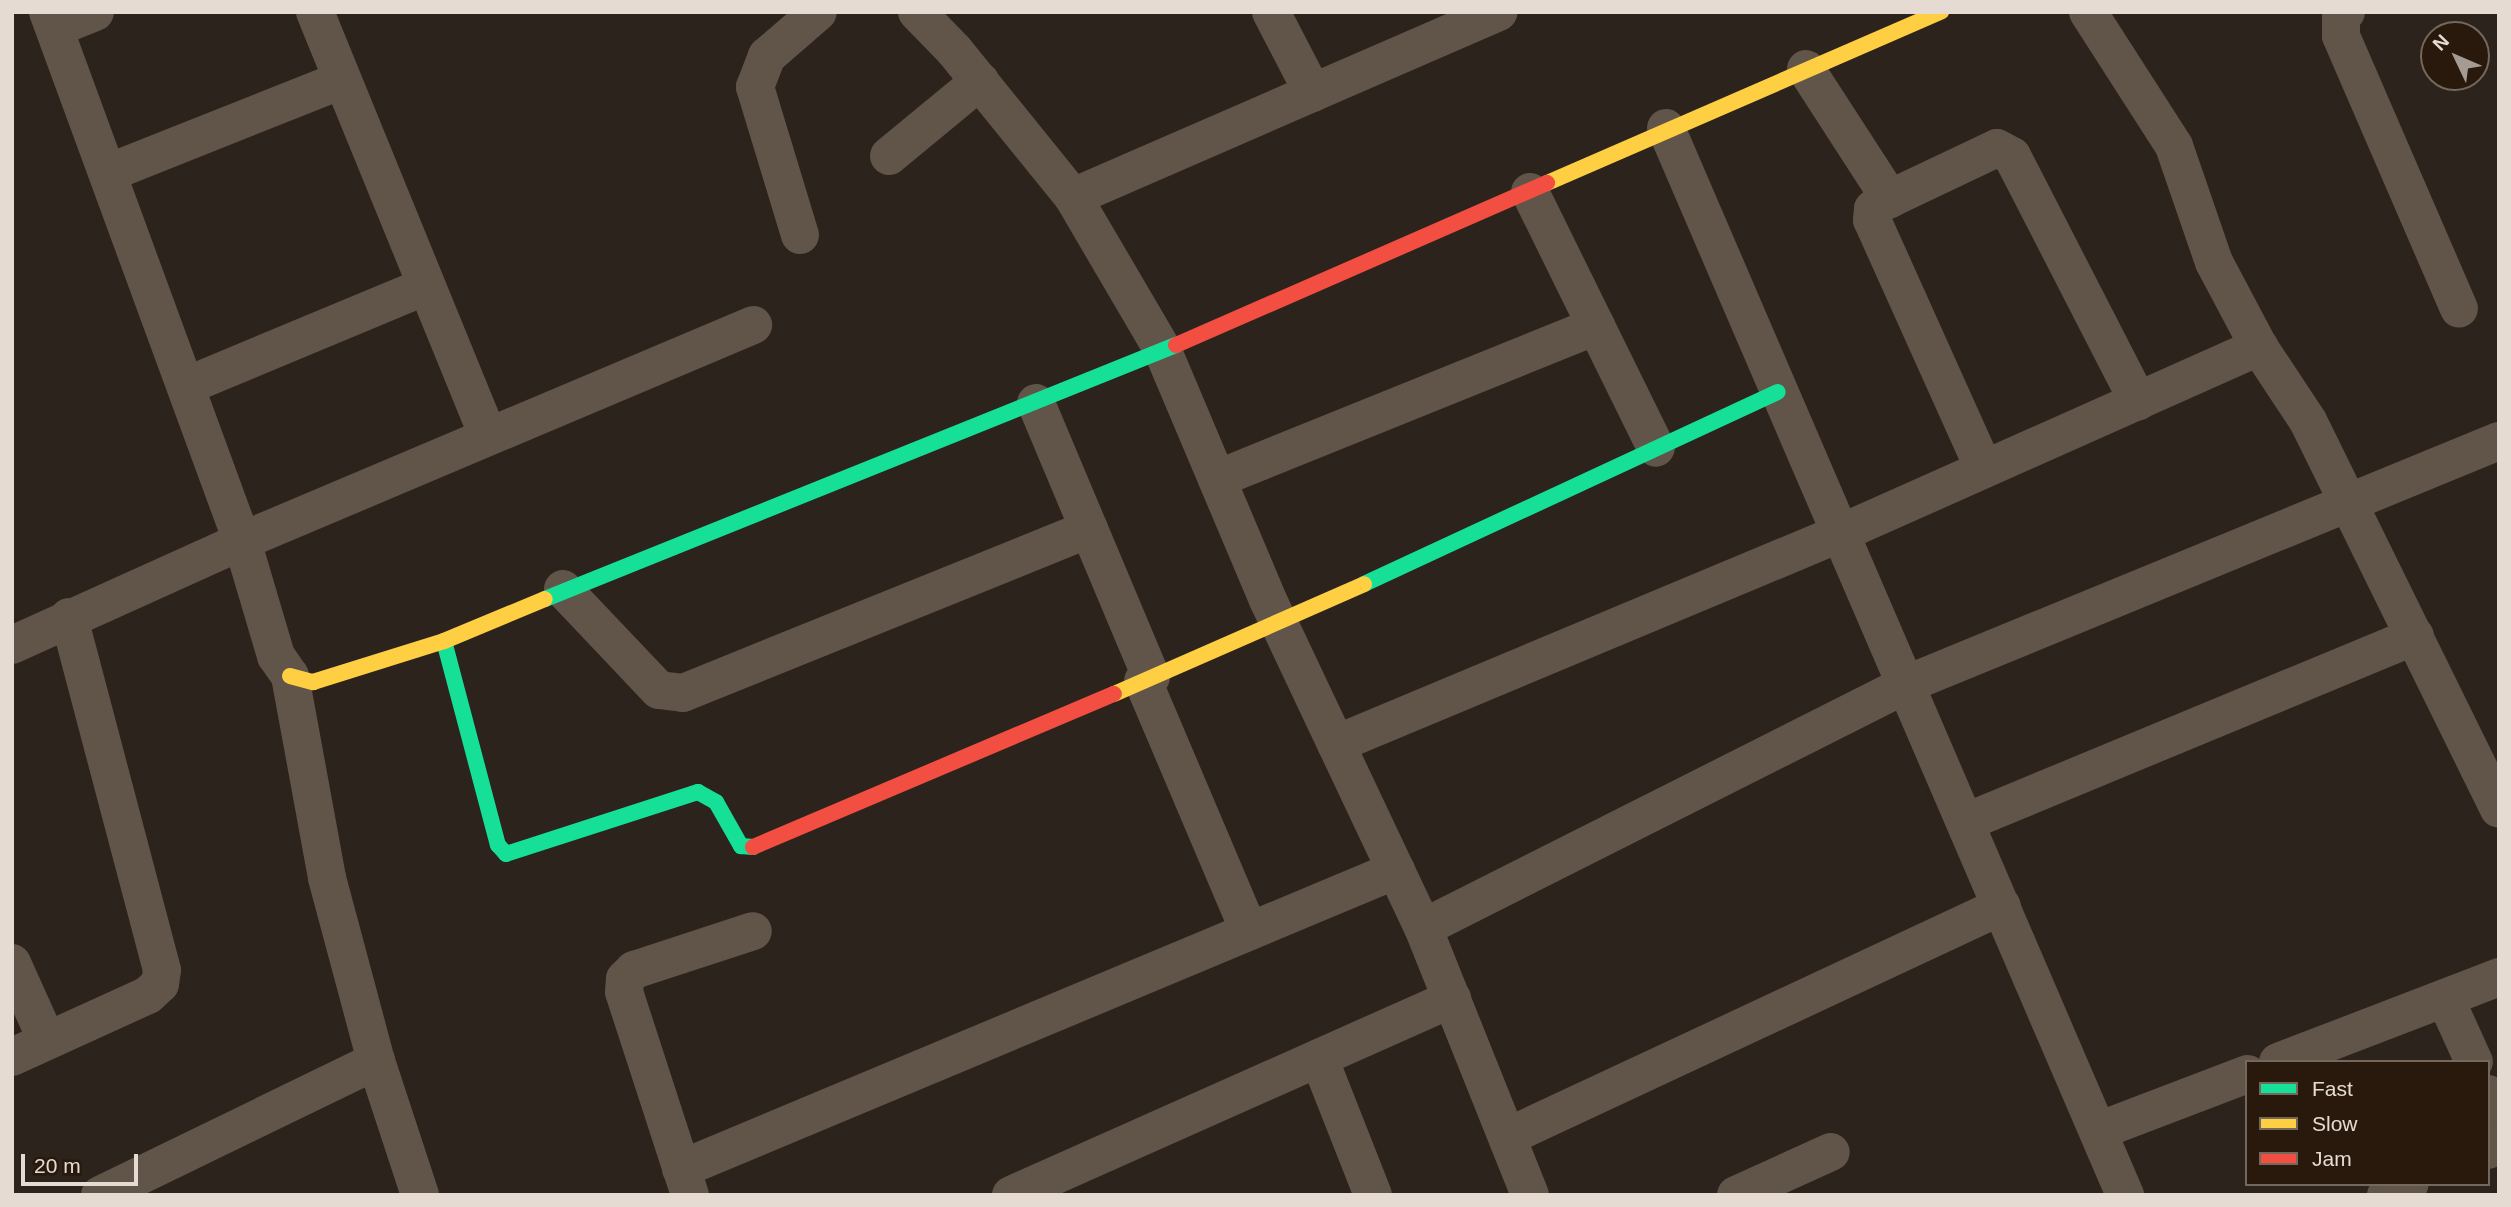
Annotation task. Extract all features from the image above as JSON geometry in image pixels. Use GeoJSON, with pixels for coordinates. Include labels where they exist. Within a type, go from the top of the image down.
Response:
{"type":"FeatureCollection","features":[{"type":"Feature","properties":{"kind":"street"},"geometry":{"type":"LineString","coordinates":[[95,12],[52,20],[242,541],[276,656],[290,676],[327,878],[376,1061],[420,1195]]}},
{"type":"Feature","properties":{"kind":"street"},"geometry":{"type":"LineString","coordinates":[[314,12],[488,436]]}},
{"type":"Feature","properties":{"kind":"street"},"geometry":{"type":"LineString","coordinates":[[800,235],[755,87],[767,56],[818,12]]}},
{"type":"Feature","properties":{"kind":"street"},"geometry":{"type":"LineString","coordinates":[[917,12],[979,81],[1073,197],[1162,349],[1279,623],[1423,928],[1530,1195]]}},
{"type":"Feature","properties":{"kind":"street"},"geometry":{"type":"LineString","coordinates":[[1271,12],[1313,93]]}},
{"type":"Feature","properties":{"kind":"street"},"geometry":{"type":"LineString","coordinates":[[1073,197],[1499,12]]}},
{"type":"Feature","properties":{"kind":"street"},"geometry":{"type":"LineString","coordinates":[[290,676],[313,682],[444,642],[564,589],[1036,403],[1302,293],[1530,192],[1666,128],[1941,12]]}},
{"type":"Feature","properties":{"kind":"street"},"geometry":{"type":"LineString","coordinates":[[2088,12],[2174,146],[2214,262],[2259,347],[2308,421],[2498,807]]}},
{"type":"Feature","properties":{"kind":"street"},"geometry":{"type":"LineString","coordinates":[[2346,12],[2341,17],[2341,36],[2459,309]]}},
{"type":"Feature","properties":{"kind":"street"},"geometry":{"type":"LineString","coordinates":[[1806,69],[1890,199]]}},
{"type":"Feature","properties":{"kind":"street"},"geometry":{"type":"LineString","coordinates":[[108,173],[342,80]]}},
{"type":"Feature","properties":{"kind":"street"},"geometry":{"type":"LineString","coordinates":[[889,156],[979,81]]}},
{"type":"Feature","properties":{"kind":"street"},"geometry":{"type":"LineString","coordinates":[[1666,128],[2125,1195]]}},
{"type":"Feature","properties":{"kind":"street"},"geometry":{"type":"LineString","coordinates":[[1984,469],[1872,220],[1873,209],[1890,199],[1997,148],[2012,156],[2138,401]]}},
{"type":"Feature","properties":{"kind":"street"},"geometry":{"type":"LineString","coordinates":[[1530,192],[1656,448]]}},
{"type":"Feature","properties":{"kind":"street"},"geometry":{"type":"LineString","coordinates":[[186,386],[426,286]]}},
{"type":"Feature","properties":{"kind":"street"},"geometry":{"type":"LineString","coordinates":[[12,645],[242,541],[753,325]]}},
{"type":"Feature","properties":{"kind":"street"},"geometry":{"type":"LineString","coordinates":[[1217,479],[1596,326]]}},
{"type":"Feature","properties":{"kind":"street"},"geometry":{"type":"LineString","coordinates":[[1336,744],[1841,533],[2259,347]]}},
{"type":"Feature","properties":{"kind":"street"},"geometry":{"type":"LineString","coordinates":[[444,642],[498,845],[506,854],[515,855],[698,792],[708,794],[716,802],[734,839],[741,846],[754,848],[1279,623],[1778,392]]}},
{"type":"Feature","properties":{"kind":"street"},"geometry":{"type":"LineString","coordinates":[[1036,403],[1089,528],[1249,931]]}},
{"type":"Feature","properties":{"kind":"street"},"geometry":{"type":"LineString","coordinates":[[1423,928],[1907,684],[2499,441]]}},
{"type":"Feature","properties":{"kind":"street"},"geometry":{"type":"LineString","coordinates":[[564,589],[659,690],[683,693],[1089,528]]}},
{"type":"Feature","properties":{"kind":"street"},"geometry":{"type":"LineString","coordinates":[[12,1057],[148,995],[160,984],[162,970],[69,617]]}},
{"type":"Feature","properties":{"kind":"street"},"geometry":{"type":"LineString","coordinates":[[1966,822],[2414,636]]}},
{"type":"Feature","properties":{"kind":"street"},"geometry":{"type":"LineString","coordinates":[[753,931],[634,970],[625,979],[624,992],[686,1182],[1249,931],[1396,870]]}},
{"type":"Feature","properties":{"kind":"street"},"geometry":{"type":"LineString","coordinates":[[1507,1137],[2002,906]]}},
{"type":"Feature","properties":{"kind":"street"},"geometry":{"type":"LineString","coordinates":[[12,963],[47,1041]]}},
{"type":"Feature","properties":{"kind":"street"},"geometry":{"type":"LineString","coordinates":[[2283,1060],[2499,977]]}},
{"type":"Feature","properties":{"kind":"street"},"geometry":{"type":"LineString","coordinates":[[2445,998],[2473,1060]]}},
{"type":"Feature","properties":{"kind":"street"},"geometry":{"type":"LineString","coordinates":[[1011,1195],[1452,999]]}},
{"type":"Feature","properties":{"kind":"street"},"geometry":{"type":"LineString","coordinates":[[1319,1058],[1373,1195]]}},
{"type":"Feature","properties":{"kind":"street"},"geometry":{"type":"LineString","coordinates":[[100,1195],[376,1061]]}},
{"type":"Feature","properties":{"kind":"street"},"geometry":{"type":"LineString","coordinates":[[2098,1131],[2245,1075]]}},
{"type":"Feature","properties":{"kind":"street"},"geometry":{"type":"LineString","coordinates":[[2490,1098],[2499,1117]]}},
{"type":"Feature","properties":{"kind":"street"},"geometry":{"type":"LineString","coordinates":[[1737,1195],[1831,1152]]}},
{"type":"Feature","properties":{"kind":"street"},"geometry":{"type":"LineString","coordinates":[[2386,1195],[2406,1186]]}},
{"type":"Feature","properties":{"kind":"traffic: fast"},"geometry":{"type":"LineString","coordinates":[[545,599],[1176,345]]}},
{"type":"Feature","properties":{"kind":"traffic: fast"},"geometry":{"type":"LineString","coordinates":[[1364,584],[1778,392]]}},
{"type":"Feature","properties":{"kind":"traffic: fast"},"geometry":{"type":"LineString","coordinates":[[444,641],[498,845],[506,854],[698,792],[716,802],[741,846],[753,847]]}},
{"type":"Feature","properties":{"kind":"traffic: slow"},"geometry":{"type":"LineString","coordinates":[[1547,183],[1941,12]]}},
{"type":"Feature","properties":{"kind":"traffic: slow"},"geometry":{"type":"LineString","coordinates":[[1114,694],[1364,584]]}},
{"type":"Feature","properties":{"kind":"traffic: slow"},"geometry":{"type":"LineString","coordinates":[[290,676],[313,682],[444,641],[545,599]]}},
{"type":"Feature","properties":{"kind":"traffic: jam"},"geometry":{"type":"LineString","coordinates":[[1176,345],[1547,183]]}},
{"type":"Feature","properties":{"kind":"traffic: jam"},"geometry":{"type":"LineString","coordinates":[[753,847],[1114,694]]}}]}
